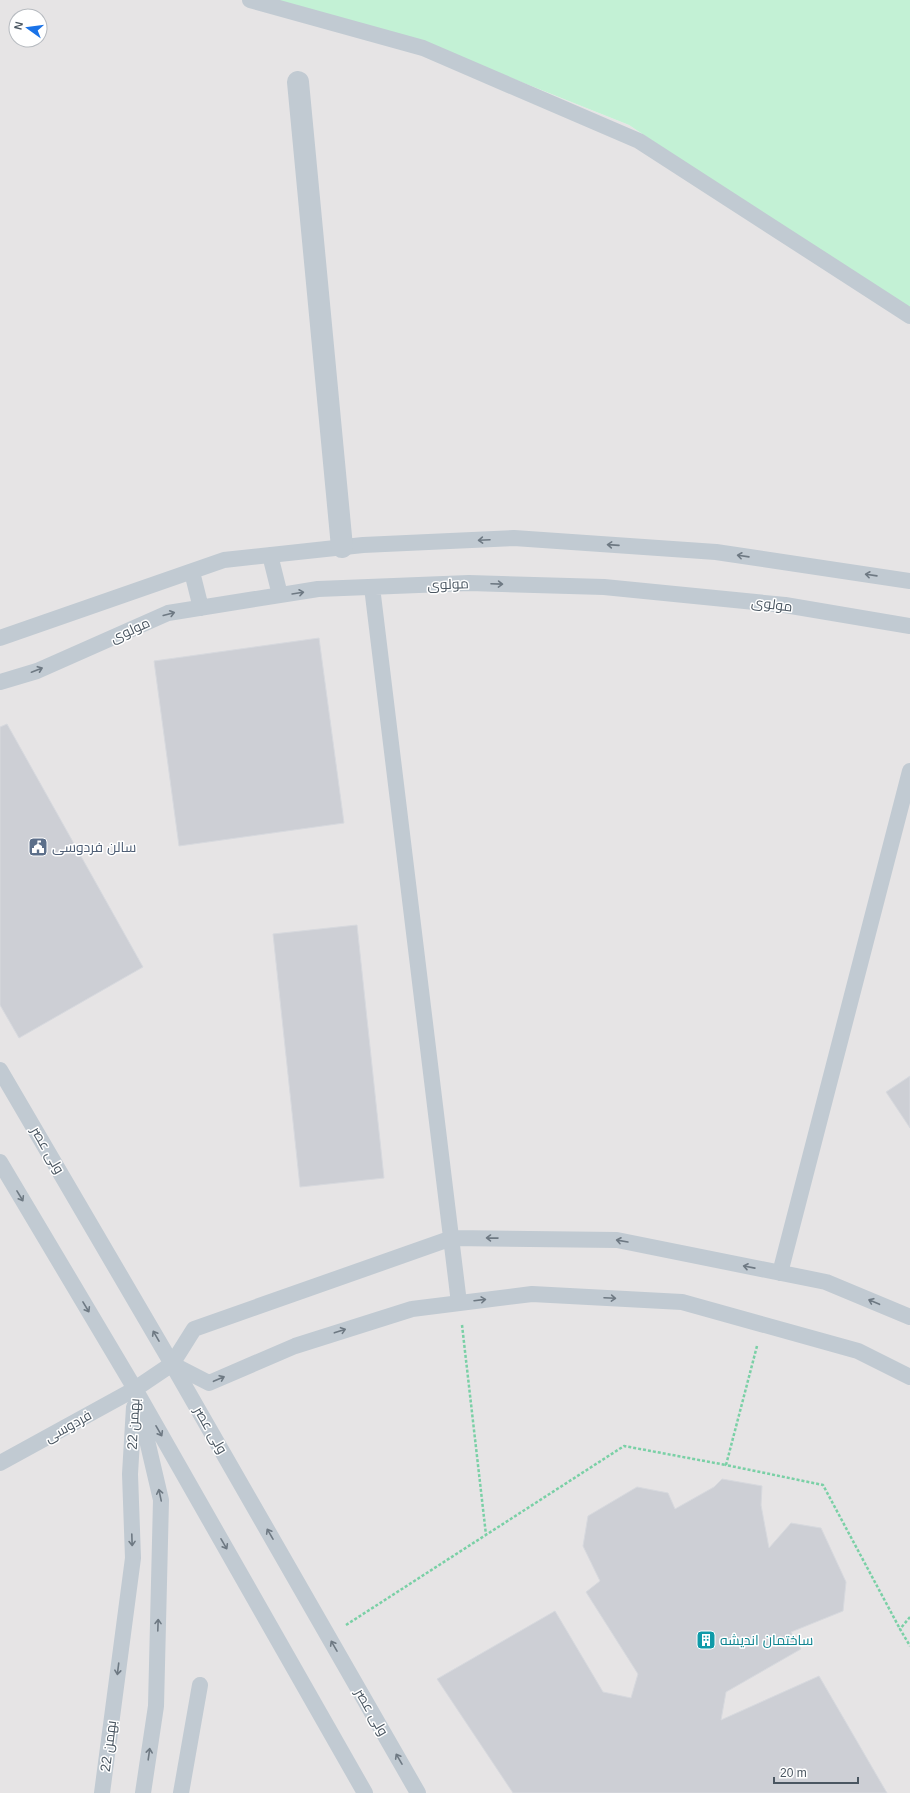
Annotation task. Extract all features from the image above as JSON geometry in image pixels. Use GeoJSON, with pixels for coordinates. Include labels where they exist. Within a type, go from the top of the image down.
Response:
{"type":"FeatureCollection","features":[{"type":"Feature","properties":{"kind":"street"},"geometry":{"type":"LineString","coordinates":[[298,82],[342,547]]}},
{"type":"Feature","properties":{"kind":"lane"},"geometry":{"type":"LineString","coordinates":[[250,0],[423,48],[639,141],[910,316]]}},
{"type":"Feature","properties":{"kind":"lane"},"geometry":{"type":"LineString","coordinates":[[0,638],[224,560],[342,547],[514,538],[716,552],[910,581]]}},
{"type":"Feature","properties":{"kind":"lane"},"geometry":{"type":"LineString","coordinates":[[270,555],[280,595]]}},
{"type":"Feature","properties":{"kind":"lane"},"geometry":{"type":"LineString","coordinates":[[192,572],[201,608]]}},
{"type":"Feature","properties":{"kind":"lane","name":"مولوی"},"geometry":{"type":"LineString","coordinates":[[0,682],[37,671],[168,614],[318,589],[469,583],[604,587],[785,605],[910,626]]}},
{"type":"Feature","properties":{"kind":"lane"},"geometry":{"type":"LineString","coordinates":[[372,587],[459,1303]]}},
{"type":"Feature","properties":{"kind":"lane"},"geometry":{"type":"LineString","coordinates":[[780,1273],[910,771]]}},
{"type":"Feature","properties":{"kind":"lane","name":"ولی عصر"},"geometry":{"type":"LineString","coordinates":[[0,1070],[172,1364],[418,1793]]}},
{"type":"Feature","properties":{"kind":"lane"},"geometry":{"type":"LineString","coordinates":[[0,1162],[135,1389],[365,1793]]}},
{"type":"Feature","properties":{"kind":"lane"},"geometry":{"type":"LineString","coordinates":[[910,1317],[826,1282],[617,1240],[452,1238],[194,1329],[172,1364],[209,1383],[295,1346],[412,1309],[532,1294],[682,1302],[858,1352],[910,1377]]}},
{"type":"Feature","properties":{"kind":"lane","name":"فردوسی"},"geometry":{"type":"LineString","coordinates":[[0,1463],[135,1389],[172,1364]]}},
{"type":"Feature","properties":{"kind":"lane","name":"22 بهمن"},"geometry":{"type":"LineString","coordinates":[[102,1793],[133,1558],[130,1474],[135,1389]]}},
{"type":"Feature","properties":{"kind":"lane","name":"22 بهمن"},"geometry":{"type":"LineString","coordinates":[[135,1389],[162,1500],[156,1706],[143,1793]]}},
{"type":"Feature","properties":{"kind":"lane"},"geometry":{"type":"LineString","coordinates":[[181,1793],[200,1685]]}},
{"type":"Feature","properties":{"kind":"path"},"geometry":{"type":"LineString","coordinates":[[459,1303],[486,1535]]}},
{"type":"Feature","properties":{"kind":"path"},"geometry":{"type":"LineString","coordinates":[[726,1465],[762,1325]]}},
{"type":"Feature","properties":{"kind":"path"},"geometry":{"type":"LineString","coordinates":[[329,1636],[624,1446],[823,1485],[910,1646]]}},
{"type":"Feature","properties":{"kind":"path"},"geometry":{"type":"LineString","coordinates":[[900,1629],[910,1617]]}},
{"type":"Feature","properties":{"kind":"shaded area"},"geometry":{"type":"Polygon","coordinates":[[[0,0],[266,0],[423,43],[629,125],[715,183],[910,308],[910,1793],[0,1793],[0,0]]]}},
{"type":"Feature","properties":{"kind":"green space"},"geometry":{"type":"Polygon","coordinates":[[[266,0],[910,0],[910,308],[715,183],[629,125],[423,43],[266,0]]]}},
{"type":"Feature","properties":{"kind":"building"},"geometry":{"type":"Polygon","coordinates":[[[319,638],[344,823],[179,846],[154,661],[319,638]]]}},
{"type":"Feature","properties":{"kind":"building","name":"سالن فردوسی"},"geometry":{"type":"Polygon","coordinates":[[[7,724],[143,967],[19,1038],[0,1005],[0,727],[7,724]]]}},
{"type":"Feature","properties":{"kind":"building"},"geometry":{"type":"Polygon","coordinates":[[[357,925],[384,1178],[300,1187],[273,934],[357,925]]]}},
{"type":"Feature","properties":{"kind":"building"},"geometry":{"type":"Polygon","coordinates":[[[910,1076],[910,1128],[886,1092],[910,1076]]]}},
{"type":"Feature","properties":{"kind":"building","name":"ساختمان اندیشه"},"geometry":{"type":"Polygon","coordinates":[[[722,1479],[762,1486],[761,1505],[769,1548],[791,1523],[821,1528],[846,1582],[843,1611],[791,1632],[801,1649],[726,1692],[721,1720],[819,1676],[887,1793],[513,1793],[437,1679],[555,1611],[603,1692],[631,1698],[638,1674],[586,1592],[600,1581],[583,1546],[588,1516],[637,1487],[668,1493],[675,1509],[714,1487],[722,1479]]]}},
{"type":"Feature","properties":{"kind":"place","name":"سالن فردوسی"},"geometry":{"type":"Point","coordinates":[38,847]}},
{"type":"Feature","properties":{"kind":"place","name":"ساختمان اندیشه"},"geometry":{"type":"Point","coordinates":[706,1640]}}]}
